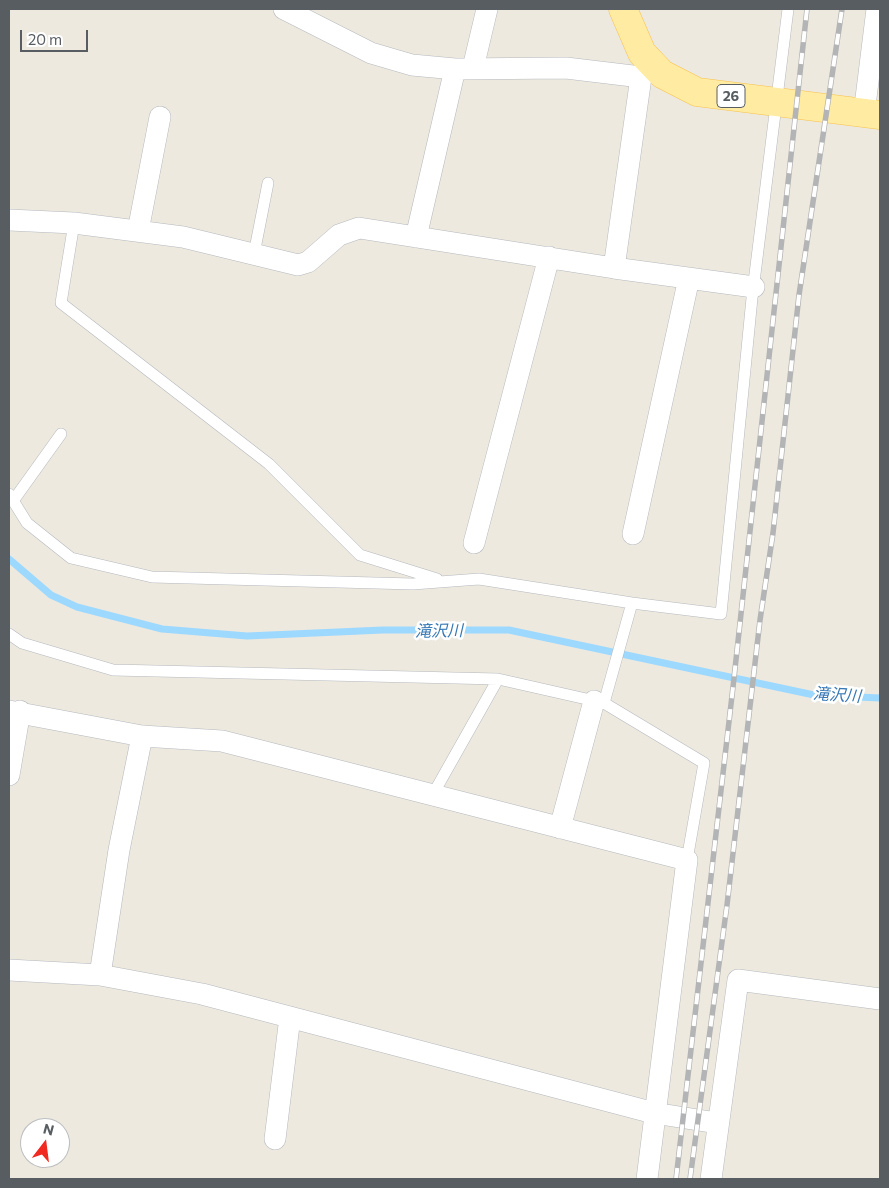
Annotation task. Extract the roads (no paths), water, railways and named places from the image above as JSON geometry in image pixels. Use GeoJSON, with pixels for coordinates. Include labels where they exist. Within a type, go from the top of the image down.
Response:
{"type":"FeatureCollection","features":[{"type":"Feature","properties":{"kind":"main road","name":"26"},"geometry":{"type":"LineString","coordinates":[[623,9],[642,53],[647,71],[662,74],[697,92],[872,115]]}},
{"type":"Feature","properties":{"kind":"street"},"geometry":{"type":"LineString","coordinates":[[284,9],[305,13],[371,53],[412,65],[464,68],[566,68],[647,71],[614,268]]}},
{"type":"Feature","properties":{"kind":"street"},"geometry":{"type":"LineString","coordinates":[[416,237],[464,68],[488,9]]}},
{"type":"Feature","properties":{"kind":"street"},"geometry":{"type":"LineString","coordinates":[[872,115],[877,9]]}},
{"type":"Feature","properties":{"kind":"street"},"geometry":{"type":"LineString","coordinates":[[138,231],[160,117]]}},
{"type":"Feature","properties":{"kind":"street"},"geometry":{"type":"LineString","coordinates":[[9,220],[74,223],[183,237],[298,265],[308,262],[339,235],[348,230],[359,228],[614,268],[754,287]]}},
{"type":"Feature","properties":{"kind":"street"},"geometry":{"type":"LineString","coordinates":[[474,543],[549,257]]}},
{"type":"Feature","properties":{"kind":"street"},"geometry":{"type":"LineString","coordinates":[[633,534],[689,278]]}},
{"type":"Feature","properties":{"kind":"street"},"geometry":{"type":"LineString","coordinates":[[560,828],[599,702]]}},
{"type":"Feature","properties":{"kind":"street"},"geometry":{"type":"LineString","coordinates":[[9,775],[14,711],[142,736],[222,741],[687,860],[647,1179]]}},
{"type":"Feature","properties":{"kind":"street"},"geometry":{"type":"LineString","coordinates":[[100,976],[119,850],[142,736]]}},
{"type":"Feature","properties":{"kind":"street"},"geometry":{"type":"LineString","coordinates":[[9,970],[100,976],[202,994],[654,1113],[717,1123]]}},
{"type":"Feature","properties":{"kind":"street"},"geometry":{"type":"LineString","coordinates":[[710,1179],[738,980],[880,999]]}},
{"type":"Feature","properties":{"kind":"street"},"geometry":{"type":"LineString","coordinates":[[275,1139],[290,1017]]}},
{"type":"Feature","properties":{"kind":"lane"},"geometry":{"type":"LineString","coordinates":[[61,434],[11,498],[27,523],[71,558],[152,577],[413,584],[479,579],[632,603],[721,614],[754,287],[788,9]]}},
{"type":"Feature","properties":{"kind":"lane"},"geometry":{"type":"LineString","coordinates":[[254,254],[268,183]]}},
{"type":"Feature","properties":{"kind":"lane"},"geometry":{"type":"LineString","coordinates":[[74,223],[61,303],[269,464],[360,555],[445,582]]}},
{"type":"Feature","properties":{"kind":"lane"},"geometry":{"type":"LineString","coordinates":[[599,702],[614,667],[632,603]]}},
{"type":"Feature","properties":{"kind":"lane"},"geometry":{"type":"LineString","coordinates":[[9,634],[22,643],[113,670],[498,679],[599,702],[704,763],[687,860]]}},
{"type":"Feature","properties":{"kind":"lane"},"geometry":{"type":"LineString","coordinates":[[432,796],[498,679]]}},
{"type":"Feature","properties":{"kind":"waterway","name":"滝沢川"},"geometry":{"type":"LineString","coordinates":[[9,559],[51,595],[77,607],[162,629],[247,636],[383,630],[509,630],[814,695],[880,698]]}},
{"type":"Feature","properties":{"kind":"railway"},"geometry":{"type":"LineString","coordinates":[[676,1179],[733,687],[807,9]]}},
{"type":"Feature","properties":{"kind":"railway"},"geometry":{"type":"LineString","coordinates":[[690,1179],[727,905],[760,620],[773,533],[799,295],[842,9]]}}]}
